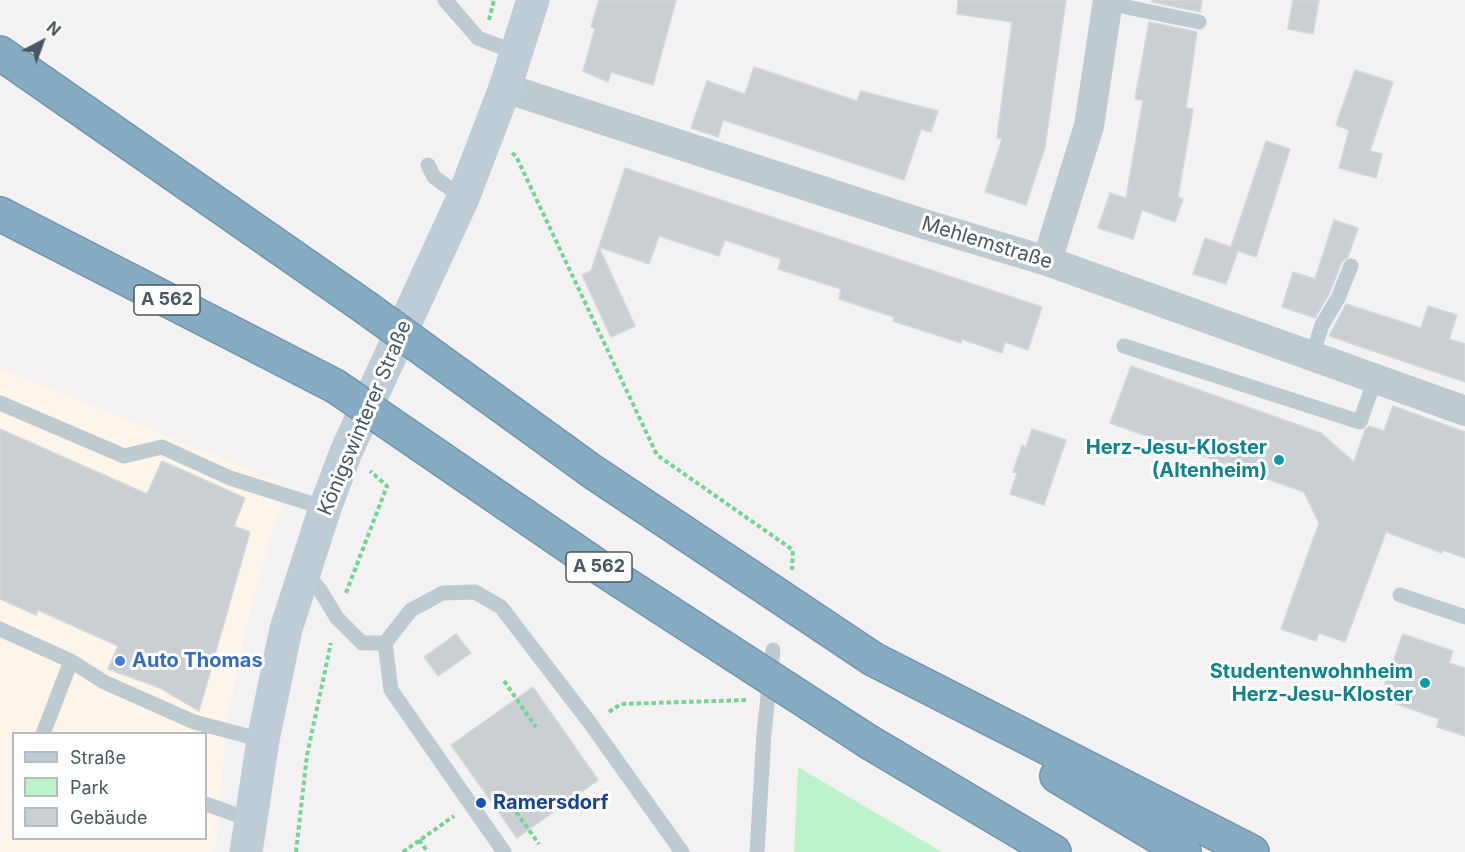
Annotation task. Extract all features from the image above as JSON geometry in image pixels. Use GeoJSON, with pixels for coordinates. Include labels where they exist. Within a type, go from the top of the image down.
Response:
{"type":"FeatureCollection","features":[{"type":"Feature","properties":{"kind":"highway"},"geometry":{"type":"LineString","coordinates":[[0,53],[364,307],[592,472],[1005,744],[1184,852]]}},
{"type":"Feature","properties":{"kind":"highway","name":"A 562"},"geometry":{"type":"LineString","coordinates":[[0,214],[335,386],[599,567],[868,742],[1054,852]]}},
{"type":"Feature","properties":{"kind":"highway"},"geometry":{"type":"LineString","coordinates":[[873,659],[1252,852]]}},
{"type":"Feature","properties":{"kind":"main road","name":"Königswinterer Straße"},"geometry":{"type":"LineString","coordinates":[[246,852],[263,740],[286,629],[325,508],[346,452],[463,198],[505,88],[533,0]]}},
{"type":"Feature","properties":{"kind":"street"},"geometry":{"type":"LineString","coordinates":[[1047,261],[1080,162],[1089,126],[1107,2]]}},
{"type":"Feature","properties":{"kind":"street","name":"Mehlemstraße"},"geometry":{"type":"LineString","coordinates":[[505,88],[924,224],[1047,261],[1465,411]]}},
{"type":"Feature","properties":{"kind":"lane"},"geometry":{"type":"LineString","coordinates":[[445,0],[478,38],[517,53]]}},
{"type":"Feature","properties":{"kind":"lane"},"geometry":{"type":"LineString","coordinates":[[1107,2],[1199,22]]}},
{"type":"Feature","properties":{"kind":"lane"},"geometry":{"type":"LineString","coordinates":[[428,165],[434,177],[463,198]]}},
{"type":"Feature","properties":{"kind":"lane"},"geometry":{"type":"LineString","coordinates":[[1312,356],[1322,325],[1338,298],[1351,266]]}},
{"type":"Feature","properties":{"kind":"lane"},"geometry":{"type":"LineString","coordinates":[[1124,346],[1360,422],[1375,379]]}},
{"type":"Feature","properties":{"kind":"lane"},"geometry":{"type":"LineString","coordinates":[[0,403],[124,456],[162,447],[230,478],[325,508]]}},
{"type":"Feature","properties":{"kind":"lane"},"geometry":{"type":"LineString","coordinates":[[305,572],[320,590],[337,618],[362,643],[385,643]]}},
{"type":"Feature","properties":{"kind":"lane"},"geometry":{"type":"LineString","coordinates":[[504,852],[391,690],[385,643],[411,610],[443,593],[475,592],[501,607],[590,723],[671,844],[682,852]]}},
{"type":"Feature","properties":{"kind":"lane"},"geometry":{"type":"LineString","coordinates":[[1400,595],[1465,617]]}},
{"type":"Feature","properties":{"kind":"lane"},"geometry":{"type":"LineString","coordinates":[[0,629],[71,661],[104,682],[194,722],[263,740]]}},
{"type":"Feature","properties":{"kind":"lane"},"geometry":{"type":"LineString","coordinates":[[758,852],[767,700],[773,650]]}},
{"type":"Feature","properties":{"kind":"lane"},"geometry":{"type":"LineString","coordinates":[[44,732],[71,661]]}},
{"type":"Feature","properties":{"kind":"lane"},"geometry":{"type":"LineString","coordinates":[[207,804],[251,820]]}},
{"type":"Feature","properties":{"kind":"path"},"geometry":{"type":"LineString","coordinates":[[484,41],[494,0]]}},
{"type":"Feature","properties":{"kind":"path"},"geometry":{"type":"LineString","coordinates":[[516,156],[657,455],[793,550],[792,572]]}},
{"type":"Feature","properties":{"kind":"path"},"geometry":{"type":"LineString","coordinates":[[296,852],[307,755],[337,618],[387,486],[364,466]]}},
{"type":"Feature","properties":{"kind":"path"},"geometry":{"type":"LineString","coordinates":[[504,681],[536,727]]}},
{"type":"Feature","properties":{"kind":"path"},"geometry":{"type":"LineString","coordinates":[[590,723],[621,705],[767,700]]}},
{"type":"Feature","properties":{"kind":"path"},"geometry":{"type":"LineString","coordinates":[[503,794],[539,844]]}},
{"type":"Feature","properties":{"kind":"path"},"geometry":{"type":"LineString","coordinates":[[403,852],[471,805]]}},
{"type":"Feature","properties":{"kind":"path"},"geometry":{"type":"LineString","coordinates":[[419,840],[428,852]]}},
{"type":"Feature","properties":{"kind":"shaded area","name":"Auto Thomas"},"geometry":{"type":"Polygon","coordinates":[[[0,368],[292,487],[273,528],[251,610],[228,712],[215,852],[0,852],[0,368]]]}},
{"type":"Feature","properties":{"kind":"green space"},"geometry":{"type":"Polygon","coordinates":[[[798,767],[942,852],[794,852],[798,767]]]}},
{"type":"Feature","properties":{"kind":"building"},"geometry":{"type":"Polygon","coordinates":[[[599,0],[676,0],[653,85],[611,72],[608,82],[583,71],[595,28],[591,27],[599,0]]]}},
{"type":"Feature","properties":{"kind":"building"},"geometry":{"type":"Polygon","coordinates":[[[958,0],[1066,0],[1045,147],[1026,205],[985,192],[1002,139],[997,138],[1012,22],[957,14],[958,0]]]}},
{"type":"Feature","properties":{"kind":"building"},"geometry":{"type":"Polygon","coordinates":[[[1152,0],[1202,0],[1200,12],[1152,2],[1152,0]]]}},
{"type":"Feature","properties":{"kind":"building"},"geometry":{"type":"Polygon","coordinates":[[[1293,0],[1319,0],[1313,34],[1288,29],[1293,0]]]}},
{"type":"Feature","properties":{"kind":"building"},"geometry":{"type":"Polygon","coordinates":[[[1149,22],[1197,32],[1186,108],[1193,109],[1178,197],[1183,199],[1175,222],[1142,210],[1133,239],[1098,228],[1110,193],[1126,198],[1143,100],[1135,99],[1149,22]]]}},
{"type":"Feature","properties":{"kind":"building"},"geometry":{"type":"Polygon","coordinates":[[[754,67],[857,101],[861,91],[938,111],[931,132],[921,129],[904,180],[723,120],[718,137],[691,128],[707,81],[745,94],[754,67]]]}},
{"type":"Feature","properties":{"kind":"building"},"geometry":{"type":"Polygon","coordinates":[[[1355,70],[1393,82],[1370,151],[1382,154],[1376,178],[1339,168],[1349,130],[1336,125],[1355,70]]]}},
{"type":"Feature","properties":{"kind":"building"},"geometry":{"type":"Polygon","coordinates":[[[1266,141],[1290,149],[1256,257],[1238,251],[1226,284],[1193,274],[1205,238],[1231,247],[1266,141]]]}},
{"type":"Feature","properties":{"kind":"building"},"geometry":{"type":"Polygon","coordinates":[[[625,168],[1042,307],[1028,350],[1005,342],[1002,353],[962,339],[961,343],[893,321],[894,317],[839,299],[841,289],[778,269],[781,259],[725,240],[719,256],[659,236],[649,264],[599,247],[635,326],[611,337],[582,275],[591,271],[625,168]]]}},
{"type":"Feature","properties":{"kind":"building"},"geometry":{"type":"Polygon","coordinates":[[[1334,220],[1358,228],[1348,257],[1342,262],[1329,294],[1315,318],[1282,307],[1293,272],[1315,279],[1334,220]]]}},
{"type":"Feature","properties":{"kind":"building"},"geometry":{"type":"Polygon","coordinates":[[[1346,304],[1421,328],[1428,306],[1457,315],[1449,339],[1465,344],[1465,382],[1329,336],[1346,304]]]}},
{"type":"Feature","properties":{"kind":"building","name":"Herz-Jesu-Kloster (Altenheim)"},"geometry":{"type":"Polygon","coordinates":[[[1131,366],[1321,433],[1354,462],[1365,430],[1369,426],[1384,431],[1393,406],[1465,432],[1465,558],[1443,550],[1442,553],[1386,532],[1345,642],[1319,633],[1316,641],[1281,629],[1319,523],[1304,492],[1110,423],[1131,366]]]}},
{"type":"Feature","properties":{"kind":"building"},"geometry":{"type":"Polygon","coordinates":[[[0,429],[147,494],[162,461],[245,498],[234,526],[250,532],[199,711],[160,688],[108,669],[118,646],[38,610],[36,615],[0,599],[0,429]]]}},
{"type":"Feature","properties":{"kind":"building"},"geometry":{"type":"Polygon","coordinates":[[[1032,429],[1066,440],[1044,505],[1010,494],[1017,473],[1013,472],[1022,445],[1026,447],[1032,429]]]}},
{"type":"Feature","properties":{"kind":"building"},"geometry":{"type":"Polygon","coordinates":[[[456,634],[471,653],[438,676],[424,657],[456,634]]]}},
{"type":"Feature","properties":{"kind":"building","name":"Studentenwohnheim Herz-Jesu-Kloster"},"geometry":{"type":"Polygon","coordinates":[[[1403,634],[1453,651],[1449,663],[1465,668],[1465,736],[1437,727],[1439,719],[1380,698],[1403,634]]]}},
{"type":"Feature","properties":{"kind":"building"},"geometry":{"type":"Polygon","coordinates":[[[533,687],[598,780],[517,838],[451,745],[533,687]]]}},
{"type":"Feature","properties":{"kind":"place","name":"Herz-Jesu-Kloster (Altenheim)"},"geometry":{"type":"Point","coordinates":[1279,460]}},
{"type":"Feature","properties":{"kind":"place","name":"Auto Thomas"},"geometry":{"type":"Point","coordinates":[120,661]}},
{"type":"Feature","properties":{"kind":"place","name":"Studentenwohnheim Herz-Jesu-Kloster"},"geometry":{"type":"Point","coordinates":[1425,683]}},
{"type":"Feature","properties":{"kind":"place","name":"Ramersdorf"},"geometry":{"type":"Point","coordinates":[481,803]}}]}
